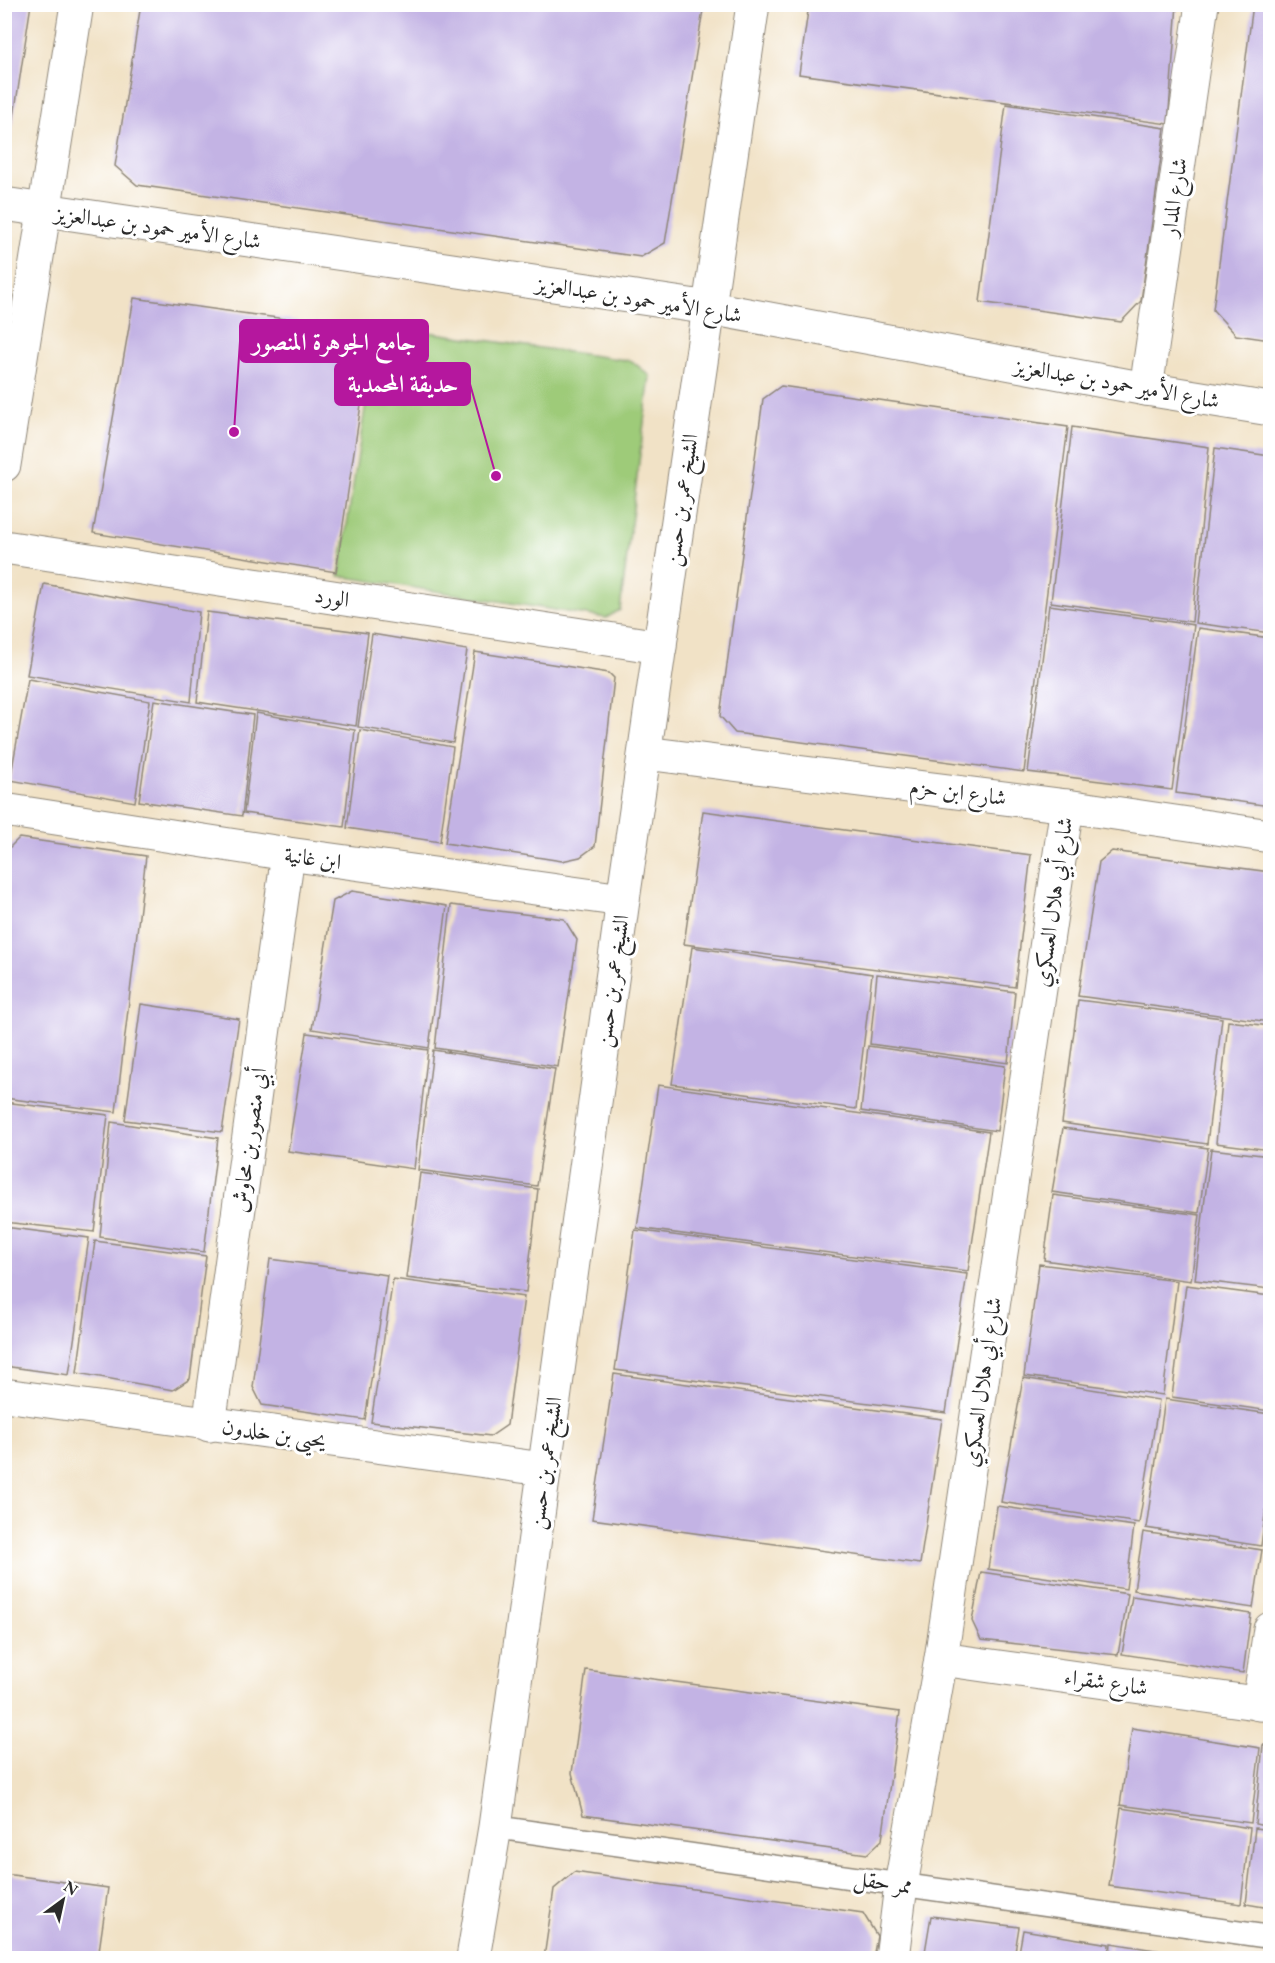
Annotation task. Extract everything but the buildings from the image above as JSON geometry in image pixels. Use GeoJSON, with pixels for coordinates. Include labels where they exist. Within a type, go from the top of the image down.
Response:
{"type":"FeatureCollection","features":[{"type":"Feature","properties":{"kind":"street"},"geometry":{"type":"LineString","coordinates":[[4,465],[47,210],[77,4]]}},
{"type":"Feature","properties":{"kind":"street","name":"الشيخ عمر بن حسن"},"geometry":{"type":"LineString","coordinates":[[473,1959],[495,1827],[623,900],[753,4]]}},
{"type":"Feature","properties":{"kind":"street","name":"شارع المدار"},"geometry":{"type":"LineString","coordinates":[[1146,389],[1202,4]]}},
{"type":"Feature","properties":{"kind":"street","name":"شارع الأمير حمود بن عبدالعزيز"},"geometry":{"type":"LineString","coordinates":[[4,204],[710,308],[1146,389],[1270,409]]}},
{"type":"Feature","properties":{"kind":"street","name":"الورد"},"geometry":{"type":"LineString","coordinates":[[4,547],[660,647]]}},
{"type":"Feature","properties":{"kind":"street","name":"شارع ابن حزم"},"geometry":{"type":"LineString","coordinates":[[645,753],[1067,806],[1270,836]]}},
{"type":"Feature","properties":{"kind":"street","name":"شارع أبي هلال العسكري"},"geometry":{"type":"LineString","coordinates":[[892,1959],[901,1885],[941,1659],[1067,806]]}},
{"type":"Feature","properties":{"kind":"street","name":"ابن غانية"},"geometry":{"type":"LineString","coordinates":[[4,810],[288,855],[623,900]]}},
{"type":"Feature","properties":{"kind":"street","name":"أبي منصور بن محاوش"},"geometry":{"type":"LineString","coordinates":[[209,1425],[288,855]]}},
{"type":"Feature","properties":{"kind":"street","name":"يحيى بن خلدون"},"geometry":{"type":"LineString","coordinates":[[4,1395],[209,1425],[543,1469]]}},
{"type":"Feature","properties":{"kind":"street"},"geometry":{"type":"LineString","coordinates":[[1265,1704],[1270,1629]]}},
{"type":"Feature","properties":{"kind":"street","name":"شارع شقراء"},"geometry":{"type":"LineString","coordinates":[[941,1659],[1265,1704]]}},
{"type":"Feature","properties":{"kind":"lane","name":"ممر حقل"},"geometry":{"type":"LineString","coordinates":[[495,1827],[1270,1937]]}},
{"type":"Feature","properties":{"kind":"green space"},"geometry":{"type":"Polygon","coordinates":[[[378,325],[632,361],[650,376],[620,610],[606,618],[339,576],[378,325]]]}},
{"type":"Feature","properties":{"kind":"place","name":"جامع الجوهرة المنصور"},"geometry":{"type":"Point","coordinates":[234,432]}},
{"type":"Feature","properties":{"kind":"place","name":"حديقة المحمدية"},"geometry":{"type":"Point","coordinates":[496,476]}}]}
